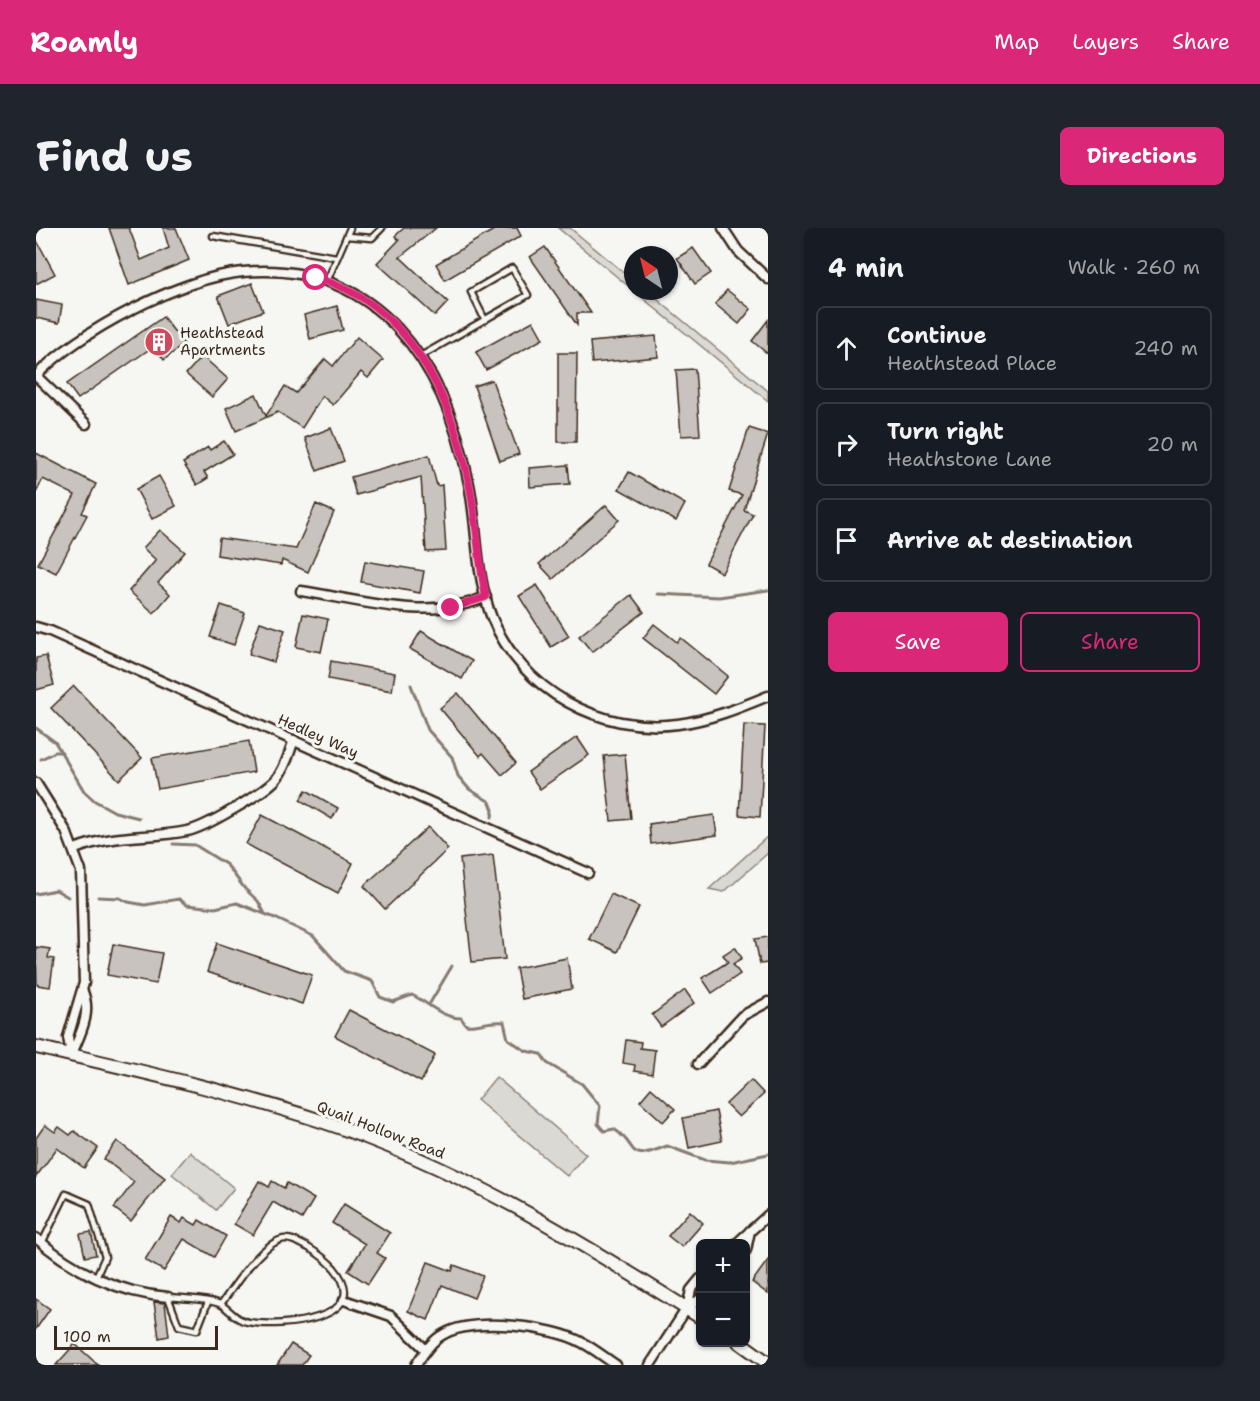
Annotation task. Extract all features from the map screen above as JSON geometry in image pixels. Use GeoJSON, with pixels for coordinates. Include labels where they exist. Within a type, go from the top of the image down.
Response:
{"type":"FeatureCollection","features":[{"type":"Feature","properties":{"kind":"main road","name":"Quail Hollow Road"},"geometry":{"type":"LineString","coordinates":[[36,1047],[318,1120],[393,1149],[461,1179],[533,1215],[614,1261],[696,1314]]}},
{"type":"Feature","properties":{"kind":"main road"},"geometry":{"type":"LineString","coordinates":[[745,1347],[768,1363]]}},
{"type":"Feature","properties":{"kind":"street"},"geometry":{"type":"LineString","coordinates":[[723,228],[738,251],[768,279]]}},
{"type":"Feature","properties":{"kind":"street"},"geometry":{"type":"LineString","coordinates":[[86,424],[36,376],[74,343],[112,320],[169,294],[223,275],[261,270],[288,272],[327,281],[353,292],[372,304],[403,333],[421,356],[436,381],[469,483],[486,597],[499,632],[522,666],[568,704],[586,713],[652,726],[679,724],[710,717],[768,696]]}},
{"type":"Feature","properties":{"kind":"street"},"geometry":{"type":"LineString","coordinates":[[301,591],[429,609],[451,608],[486,597]]}},
{"type":"Feature","properties":{"kind":"street","name":"Hedley Way"},"geometry":{"type":"LineString","coordinates":[[36,627],[50,631],[588,873]]}},
{"type":"Feature","properties":{"kind":"street"},"geometry":{"type":"LineString","coordinates":[[75,849],[103,839],[189,831],[203,825],[268,788],[283,770],[294,740]]}},
{"type":"Feature","properties":{"kind":"street"},"geometry":{"type":"LineString","coordinates":[[36,783],[75,849],[81,871],[84,927],[83,992],[87,1003],[85,1020],[71,1055]]}},
{"type":"Feature","properties":{"kind":"street"},"geometry":{"type":"LineString","coordinates":[[71,1055],[68,1037],[70,1022],[83,992]]}},
{"type":"Feature","properties":{"kind":"street"},"geometry":{"type":"LineString","coordinates":[[698,1064],[742,1016],[768,1002]]}},
{"type":"Feature","properties":{"kind":"street"},"geometry":{"type":"LineString","coordinates":[[741,1239],[768,1215]]}},
{"type":"Feature","properties":{"kind":"street"},"geometry":{"type":"LineString","coordinates":[[748,1239],[750,1231]]}},
{"type":"Feature","properties":{"kind":"street"},"geometry":{"type":"LineString","coordinates":[[39,1241],[96,1277],[134,1293],[168,1297]]}},
{"type":"Feature","properties":{"kind":"street"},"geometry":{"type":"LineString","coordinates":[[650,1365],[687,1308],[691,1290],[696,1284]]}},
{"type":"Feature","properties":{"kind":"street"},"geometry":{"type":"LineString","coordinates":[[344,1300],[391,1316],[426,1350]]}},
{"type":"Feature","properties":{"kind":"street"},"geometry":{"type":"LineString","coordinates":[[687,1308],[696,1302]]}},
{"type":"Feature","properties":{"kind":"street"},"geometry":{"type":"LineString","coordinates":[[416,1365],[426,1350],[443,1334],[473,1324],[509,1325],[579,1341],[616,1365]]}},
{"type":"Feature","properties":{"kind":"lane"},"geometry":{"type":"LineString","coordinates":[[327,281],[350,228]]}},
{"type":"Feature","properties":{"kind":"lane"},"geometry":{"type":"LineString","coordinates":[[347,236],[372,238],[382,228]]}},
{"type":"Feature","properties":{"kind":"lane"},"geometry":{"type":"LineString","coordinates":[[213,236],[336,257]]}},
{"type":"Feature","properties":{"kind":"lane"},"geometry":{"type":"LineString","coordinates":[[421,356],[485,320],[528,295],[512,268],[471,292],[485,320]]}},
{"type":"Feature","properties":{"kind":"lane"},"geometry":{"type":"LineString","coordinates":[[39,1241],[66,1194],[89,1204],[105,1257],[96,1277]]}},
{"type":"Feature","properties":{"kind":"lane"},"geometry":{"type":"LineString","coordinates":[[208,1302],[196,1330],[180,1326],[168,1297],[208,1302],[221,1304],[232,1316],[246,1322],[272,1324],[328,1314],[340,1307],[344,1300],[338,1273],[325,1257],[294,1240],[282,1239],[273,1244],[247,1269],[221,1304]]}},
{"type":"Feature","properties":{"kind":"shaded area"},"geometry":{"type":"Polygon","coordinates":[[[558,228],[570,228],[624,273],[624,283],[558,228]]]}},
{"type":"Feature","properties":{"kind":"shaded area"},"geometry":{"type":"Polygon","coordinates":[[[645,300],[658,300],[768,391],[768,401],[645,300]]]}},
{"type":"Feature","properties":{"kind":"shaded area"},"geometry":{"type":"Polygon","coordinates":[[[768,836],[768,853],[724,892],[709,889],[768,836]]]}},
{"type":"Feature","properties":{"kind":"shaded area"},"geometry":{"type":"Polygon","coordinates":[[[496,1077],[586,1154],[567,1176],[477,1100],[496,1077]]]}},
{"type":"Feature","properties":{"kind":"shaded area"},"geometry":{"type":"Polygon","coordinates":[[[190,1152],[234,1188],[216,1210],[172,1174],[190,1152]]]}},
{"type":"Feature","properties":{"kind":"building"},"geometry":{"type":"Polygon","coordinates":[[[109,228],[129,228],[141,260],[169,248],[163,228],[176,228],[189,260],[129,285],[109,228]]]}},
{"type":"Feature","properties":{"kind":"building"},"geometry":{"type":"Polygon","coordinates":[[[404,228],[436,228],[400,257],[448,302],[435,316],[377,263],[399,240],[395,236],[404,228]]]}},
{"type":"Feature","properties":{"kind":"building"},"geometry":{"type":"Polygon","coordinates":[[[497,228],[517,228],[521,236],[445,280],[436,264],[497,228]]]}},
{"type":"Feature","properties":{"kind":"building"},"geometry":{"type":"Polygon","coordinates":[[[36,239],[55,274],[36,284],[36,239]]]}},
{"type":"Feature","properties":{"kind":"building"},"geometry":{"type":"Polygon","coordinates":[[[545,247],[591,313],[577,313],[577,325],[530,257],[545,247]]]}},
{"type":"Feature","properties":{"kind":"building"},"geometry":{"type":"Polygon","coordinates":[[[693,248],[711,273],[695,284],[678,257],[693,248]]]}},
{"type":"Feature","properties":{"kind":"building"},"geometry":{"type":"Polygon","coordinates":[[[252,283],[263,311],[229,324],[218,296],[252,283]]]}},
{"type":"Feature","properties":{"kind":"building"},"geometry":{"type":"Polygon","coordinates":[[[727,290],[751,309],[739,324],[715,304],[727,290]]]}},
{"type":"Feature","properties":{"kind":"building"},"geometry":{"type":"Polygon","coordinates":[[[36,300],[62,305],[59,323],[36,318],[36,300]]]}},
{"type":"Feature","properties":{"kind":"building"},"geometry":{"type":"Polygon","coordinates":[[[337,306],[343,330],[310,339],[304,315],[337,306]]]}},
{"type":"Feature","properties":{"kind":"building"},"geometry":{"type":"Polygon","coordinates":[[[163,317],[184,344],[164,360],[154,346],[78,399],[67,384],[163,317]]]}},
{"type":"Feature","properties":{"kind":"building"},"geometry":{"type":"Polygon","coordinates":[[[768,320],[768,354],[752,341],[768,320]]]}},
{"type":"Feature","properties":{"kind":"building"},"geometry":{"type":"Polygon","coordinates":[[[533,321],[543,339],[486,370],[476,352],[533,321]]]}},
{"type":"Feature","properties":{"kind":"building"},"geometry":{"type":"Polygon","coordinates":[[[656,336],[658,357],[592,363],[590,342],[656,336]]]}},
{"type":"Feature","properties":{"kind":"building"},"geometry":{"type":"Polygon","coordinates":[[[357,337],[383,360],[368,378],[361,372],[333,405],[322,396],[302,428],[278,412],[236,431],[226,408],[256,394],[266,416],[285,386],[296,393],[325,359],[333,366],[357,337]]]}},
{"type":"Feature","properties":{"kind":"building"},"geometry":{"type":"Polygon","coordinates":[[[558,353],[577,353],[576,442],[558,442],[558,353]]]}},
{"type":"Feature","properties":{"kind":"building"},"geometry":{"type":"Polygon","coordinates":[[[202,356],[228,379],[212,397],[186,374],[202,356]]]}},
{"type":"Feature","properties":{"kind":"building"},"geometry":{"type":"Polygon","coordinates":[[[695,369],[700,435],[681,436],[676,370],[695,369]]]}},
{"type":"Feature","properties":{"kind":"building"},"geometry":{"type":"Polygon","coordinates":[[[492,380],[519,454],[500,461],[474,386],[492,380]]]}},
{"type":"Feature","properties":{"kind":"building"},"geometry":{"type":"Polygon","coordinates":[[[331,428],[344,461],[317,471],[305,438],[331,428]]]}},
{"type":"Feature","properties":{"kind":"building"},"geometry":{"type":"Polygon","coordinates":[[[749,428],[768,434],[744,510],[753,514],[722,573],[706,564],[742,495],[729,491],[749,428]]]}},
{"type":"Feature","properties":{"kind":"building"},"geometry":{"type":"Polygon","coordinates":[[[224,441],[233,454],[204,472],[208,478],[197,485],[183,463],[208,447],[210,450],[224,441]]]}},
{"type":"Feature","properties":{"kind":"building"},"geometry":{"type":"Polygon","coordinates":[[[36,453],[96,484],[82,513],[87,515],[56,573],[38,564],[75,495],[43,479],[36,493],[36,453]]]}},
{"type":"Feature","properties":{"kind":"building"},"geometry":{"type":"Polygon","coordinates":[[[429,455],[437,486],[442,485],[446,551],[426,552],[421,477],[356,495],[351,477],[429,455]]]}},
{"type":"Feature","properties":{"kind":"building"},"geometry":{"type":"Polygon","coordinates":[[[568,465],[570,484],[530,487],[529,468],[568,465]]]}},
{"type":"Feature","properties":{"kind":"building"},"geometry":{"type":"Polygon","coordinates":[[[629,472],[685,504],[676,521],[619,489],[629,472]]]}},
{"type":"Feature","properties":{"kind":"building"},"geometry":{"type":"Polygon","coordinates":[[[159,476],[176,506],[152,519],[136,489],[159,476]]]}},
{"type":"Feature","properties":{"kind":"building"},"geometry":{"type":"Polygon","coordinates":[[[316,504],[334,512],[308,572],[282,560],[281,565],[217,555],[219,538],[296,549],[316,504]]]}},
{"type":"Feature","properties":{"kind":"building"},"geometry":{"type":"Polygon","coordinates":[[[606,505],[619,520],[553,579],[539,564],[606,505]]]}},
{"type":"Feature","properties":{"kind":"building"},"geometry":{"type":"Polygon","coordinates":[[[160,530],[185,552],[158,583],[170,594],[154,613],[129,591],[156,560],[143,548],[160,530]]]}},
{"type":"Feature","properties":{"kind":"building"},"geometry":{"type":"Polygon","coordinates":[[[365,561],[424,571],[420,593],[361,582],[365,561]]]}},
{"type":"Feature","properties":{"kind":"building"},"geometry":{"type":"Polygon","coordinates":[[[537,585],[569,636],[551,647],[519,596],[537,585]]]}},
{"type":"Feature","properties":{"kind":"building"},"geometry":{"type":"Polygon","coordinates":[[[631,595],[644,612],[592,652],[579,636],[631,595]]]}},
{"type":"Feature","properties":{"kind":"building"},"geometry":{"type":"Polygon","coordinates":[[[221,605],[245,613],[234,645],[210,637],[221,605]]]}},
{"type":"Feature","properties":{"kind":"building"},"geometry":{"type":"Polygon","coordinates":[[[303,614],[328,619],[321,652],[296,647],[303,614]]]}},
{"type":"Feature","properties":{"kind":"building"},"geometry":{"type":"Polygon","coordinates":[[[260,622],[285,630],[274,662],[249,654],[260,622]]]}},
{"type":"Feature","properties":{"kind":"building"},"geometry":{"type":"Polygon","coordinates":[[[654,624],[677,642],[681,638],[728,676],[714,694],[643,638],[654,624]]]}},
{"type":"Feature","properties":{"kind":"building"},"geometry":{"type":"Polygon","coordinates":[[[421,631],[472,661],[462,679],[410,649],[421,631]]]}},
{"type":"Feature","properties":{"kind":"building"},"geometry":{"type":"Polygon","coordinates":[[[46,656],[54,685],[36,690],[36,658],[46,656]]]}},
{"type":"Feature","properties":{"kind":"building"},"geometry":{"type":"Polygon","coordinates":[[[331,661],[395,673],[392,691],[328,679],[331,661]]]}},
{"type":"Feature","properties":{"kind":"building"},"geometry":{"type":"Polygon","coordinates":[[[74,686],[142,758],[119,780],[51,708],[74,686]]]}},
{"type":"Feature","properties":{"kind":"building"},"geometry":{"type":"Polygon","coordinates":[[[458,693],[516,763],[502,775],[483,753],[480,756],[440,708],[458,693]]]}},
{"type":"Feature","properties":{"kind":"building"},"geometry":{"type":"Polygon","coordinates":[[[744,725],[765,726],[760,817],[739,815],[744,725]]]}},
{"type":"Feature","properties":{"kind":"building"},"geometry":{"type":"Polygon","coordinates":[[[577,737],[589,755],[540,789],[528,772],[577,737]]]}},
{"type":"Feature","properties":{"kind":"building"},"geometry":{"type":"Polygon","coordinates":[[[249,741],[254,772],[158,789],[152,758],[249,741]]]}},
{"type":"Feature","properties":{"kind":"building"},"geometry":{"type":"Polygon","coordinates":[[[625,754],[631,819],[611,821],[604,756],[625,754]]]}},
{"type":"Feature","properties":{"kind":"building"},"geometry":{"type":"Polygon","coordinates":[[[306,790],[338,808],[332,819],[300,800],[306,790]]]}},
{"type":"Feature","properties":{"kind":"building"},"geometry":{"type":"Polygon","coordinates":[[[262,815],[353,863],[338,893],[246,844],[262,815]]]}},
{"type":"Feature","properties":{"kind":"building"},"geometry":{"type":"Polygon","coordinates":[[[714,815],[717,835],[651,844],[649,824],[714,815]]]}},
{"type":"Feature","properties":{"kind":"building"},"geometry":{"type":"Polygon","coordinates":[[[428,827],[448,849],[385,909],[364,886],[428,827]]]}},
{"type":"Feature","properties":{"kind":"building"},"geometry":{"type":"Polygon","coordinates":[[[493,855],[505,959],[472,962],[460,859],[493,855]]]}},
{"type":"Feature","properties":{"kind":"building"},"geometry":{"type":"Polygon","coordinates":[[[611,894],[639,907],[617,952],[589,939],[611,894]]]}},
{"type":"Feature","properties":{"kind":"building"},"geometry":{"type":"Polygon","coordinates":[[[768,937],[768,963],[760,964],[755,939],[768,937]]]}},
{"type":"Feature","properties":{"kind":"building"},"geometry":{"type":"Polygon","coordinates":[[[217,943],[312,975],[302,1004],[207,972],[217,943]]]}},
{"type":"Feature","properties":{"kind":"building"},"geometry":{"type":"Polygon","coordinates":[[[113,944],[162,953],[156,984],[107,975],[113,944]]]}},
{"type":"Feature","properties":{"kind":"building"},"geometry":{"type":"Polygon","coordinates":[[[36,947],[50,949],[48,958],[54,959],[50,987],[37,985],[36,947]]]}},
{"type":"Feature","properties":{"kind":"building"},"geometry":{"type":"Polygon","coordinates":[[[735,947],[742,958],[733,964],[740,974],[712,993],[702,978],[728,962],[723,955],[735,947]]]}},
{"type":"Feature","properties":{"kind":"building"},"geometry":{"type":"Polygon","coordinates":[[[567,958],[572,989],[522,999],[516,968],[567,958]]]}},
{"type":"Feature","properties":{"kind":"building"},"geometry":{"type":"Polygon","coordinates":[[[685,990],[694,1003],[661,1027],[652,1015],[685,990]]]}},
{"type":"Feature","properties":{"kind":"building"},"geometry":{"type":"Polygon","coordinates":[[[349,1010],[435,1055],[421,1082],[335,1036],[349,1010]]]}},
{"type":"Feature","properties":{"kind":"building"},"geometry":{"type":"Polygon","coordinates":[[[626,1040],[641,1042],[640,1048],[655,1050],[652,1074],[634,1071],[635,1065],[623,1063],[626,1040]]]}},
{"type":"Feature","properties":{"kind":"building"},"geometry":{"type":"Polygon","coordinates":[[[751,1080],[764,1094],[739,1117],[726,1104],[751,1080]]]}},
{"type":"Feature","properties":{"kind":"building"},"geometry":{"type":"Polygon","coordinates":[[[651,1088],[675,1109],[663,1122],[640,1101],[651,1088]]]}},
{"type":"Feature","properties":{"kind":"building"},"geometry":{"type":"Polygon","coordinates":[[[716,1111],[722,1141],[689,1148],[683,1118],[716,1111]]]}},
{"type":"Feature","properties":{"kind":"building"},"geometry":{"type":"Polygon","coordinates":[[[45,1125],[55,1132],[59,1127],[70,1135],[74,1131],[98,1148],[84,1168],[57,1148],[36,1177],[36,1138],[45,1125]]]}},
{"type":"Feature","properties":{"kind":"building"},"geometry":{"type":"Polygon","coordinates":[[[117,1141],[165,1178],[131,1221],[114,1208],[134,1182],[104,1159],[117,1141]]]}},
{"type":"Feature","properties":{"kind":"building"},"geometry":{"type":"Polygon","coordinates":[[[259,1181],[269,1187],[272,1181],[284,1188],[287,1183],[314,1199],[302,1219],[273,1202],[253,1235],[234,1224],[259,1181]]]}},
{"type":"Feature","properties":{"kind":"building"},"geometry":{"type":"Polygon","coordinates":[[[344,1204],[390,1233],[377,1253],[385,1258],[368,1284],[348,1271],[365,1244],[332,1223],[344,1204]]]}},
{"type":"Feature","properties":{"kind":"building"},"geometry":{"type":"Polygon","coordinates":[[[690,1211],[703,1223],[682,1247],[668,1236],[690,1211]]]}},
{"type":"Feature","properties":{"kind":"building"},"geometry":{"type":"Polygon","coordinates":[[[171,1217],[181,1223],[184,1218],[196,1225],[199,1220],[226,1236],[214,1257],[184,1239],[164,1271],[145,1260],[171,1217]]]}},
{"type":"Feature","properties":{"kind":"building"},"geometry":{"type":"Polygon","coordinates":[[[91,1232],[96,1255],[85,1257],[80,1234],[91,1232]]]}},
{"type":"Feature","properties":{"kind":"building"},"geometry":{"type":"Polygon","coordinates":[[[768,1260],[768,1294],[752,1282],[768,1260]]]}},
{"type":"Feature","properties":{"kind":"building"},"geometry":{"type":"Polygon","coordinates":[[[428,1262],[452,1271],[454,1265],[483,1276],[474,1298],[442,1285],[428,1320],[408,1311],[428,1262]]]}},
{"type":"Feature","properties":{"kind":"building"},"geometry":{"type":"Polygon","coordinates":[[[36,1299],[50,1309],[36,1329],[36,1299]]]}},
{"type":"Feature","properties":{"kind":"building"},"geometry":{"type":"Polygon","coordinates":[[[154,1302],[165,1303],[169,1336],[159,1338],[154,1302]]]}},
{"type":"Feature","properties":{"kind":"building"},"geometry":{"type":"Polygon","coordinates":[[[75,1344],[98,1365],[56,1365],[75,1344]]]}},
{"type":"Feature","properties":{"kind":"building"},"geometry":{"type":"Polygon","coordinates":[[[291,1344],[309,1355],[302,1365],[277,1365],[291,1344]]]}},
{"type":"Feature","properties":{"kind":"waterway"},"geometry":{"type":"LineString","coordinates":[[658,594],[719,597],[768,590]]}},
{"type":"Feature","properties":{"kind":"waterway"},"geometry":{"type":"LineString","coordinates":[[411,685],[428,730],[452,757],[458,776],[469,789],[490,802],[493,810],[492,817]]}},
{"type":"Feature","properties":{"kind":"waterway"},"geometry":{"type":"LineString","coordinates":[[36,728],[55,742],[84,791],[95,801],[115,812],[139,818]]}},
{"type":"Feature","properties":{"kind":"waterway"},"geometry":{"type":"LineString","coordinates":[[41,759],[55,752],[62,752]]}},
{"type":"Feature","properties":{"kind":"waterway"},"geometry":{"type":"LineString","coordinates":[[173,844],[195,845],[227,865],[245,889],[258,901],[264,912]]}},
{"type":"Feature","properties":{"kind":"waterway"},"geometry":{"type":"LineString","coordinates":[[36,894],[56,890],[68,897]]}},
{"type":"Feature","properties":{"kind":"waterway"},"geometry":{"type":"LineString","coordinates":[[98,897],[120,898],[145,905],[179,899],[187,905],[215,908],[237,903],[313,936],[344,971],[372,981],[380,997],[393,1002],[412,995],[448,1016],[461,1018],[466,1025],[504,1022],[508,1039],[526,1051],[541,1054],[547,1063],[582,1084],[600,1106],[598,1124],[604,1131],[614,1129],[638,1153],[667,1146],[705,1160],[730,1162],[768,1154]]}},
{"type":"Feature","properties":{"kind":"waterway"},"geometry":{"type":"LineString","coordinates":[[430,1003],[452,966]]}},
{"type":"Feature","properties":{"kind":"place","name":"Heathstead Apartments"},"geometry":{"type":"Point","coordinates":[159,342]}},
{"type":"Feature","properties":{"kind":"route"},"geometry":{"type":"LineString","coordinates":[[316,278],[353,292],[372,304],[414,346],[436,381],[459,445],[469,483],[486,597],[451,608]]}}]}
